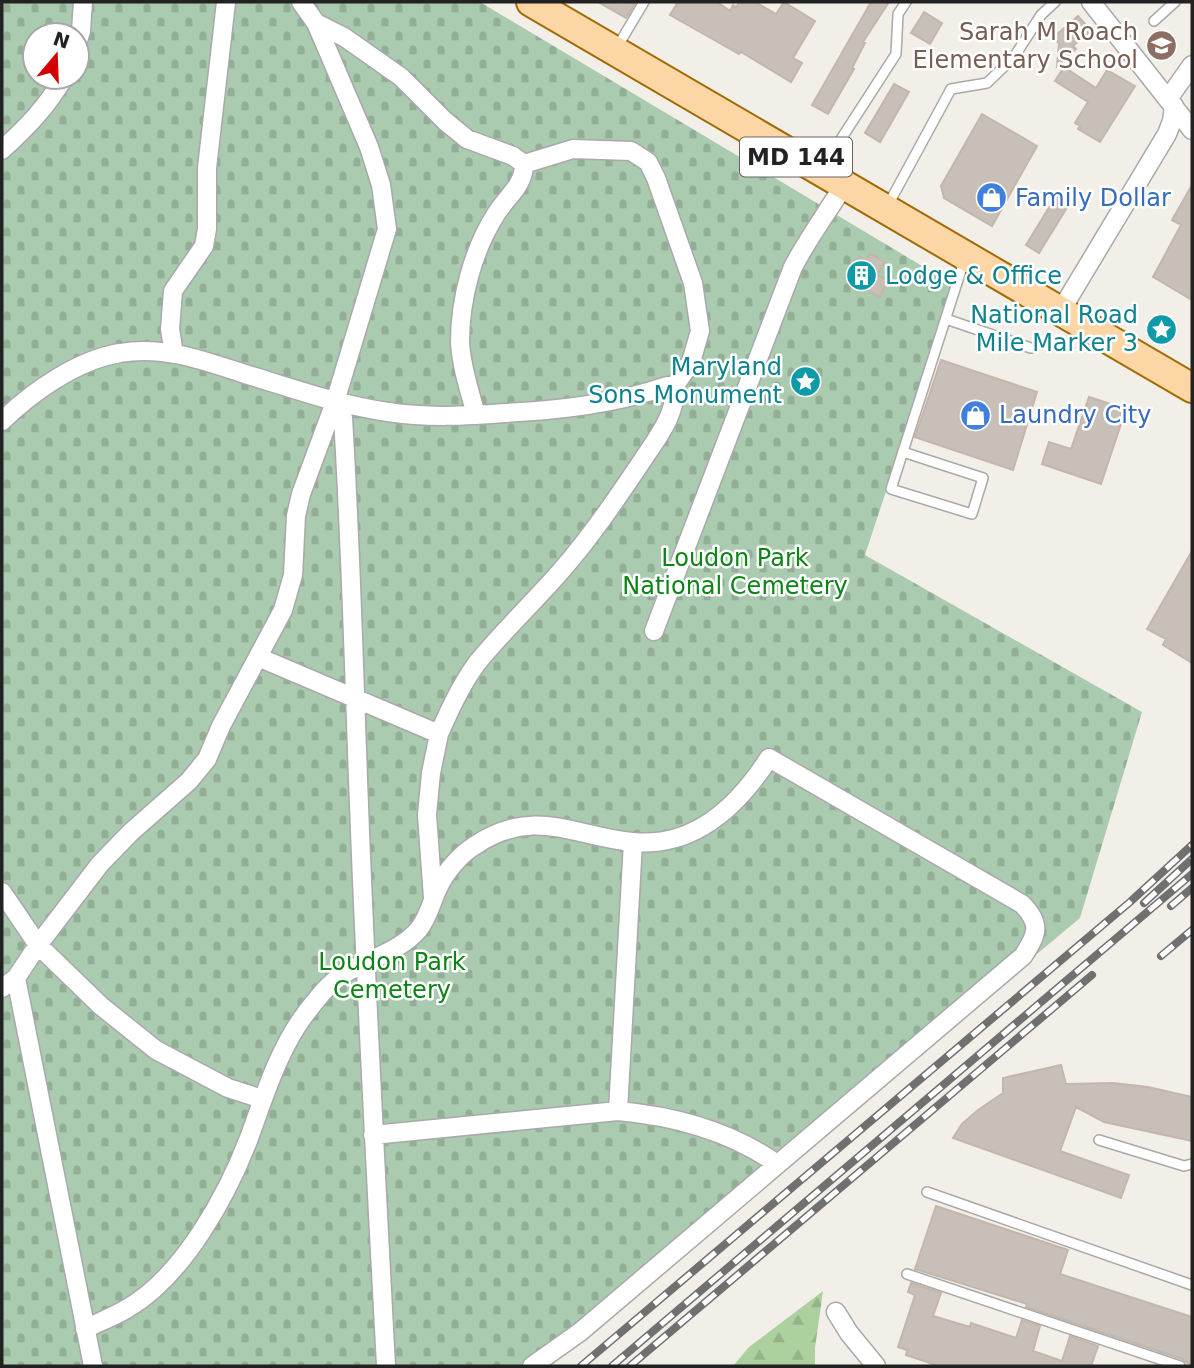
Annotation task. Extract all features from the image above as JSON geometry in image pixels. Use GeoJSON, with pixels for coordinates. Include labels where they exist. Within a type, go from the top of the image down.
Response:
{"type":"FeatureCollection","features":[{"type":"Feature","properties":{"kind":"main road","name":"MD 144"},"geometry":{"type":"LineString","coordinates":[[531,2],[1192,388]]}},
{"type":"Feature","properties":{"kind":"street"},"geometry":{"type":"LineString","coordinates":[[82,21],[83,2]]}},
{"type":"Feature","properties":{"kind":"street"},"geometry":{"type":"LineString","coordinates":[[174,354],[170,329],[173,291],[204,246],[207,229],[206,168],[226,2]]}},
{"type":"Feature","properties":{"kind":"street"},"geometry":{"type":"LineString","coordinates":[[93,1366],[9,983],[100,864],[131,832],[189,781],[206,759],[283,610],[293,575],[296,516],[301,494],[335,402],[348,353],[385,243],[387,213],[369,147],[316,23],[301,2]]}},
{"type":"Feature","properties":{"kind":"street"},"geometry":{"type":"LineString","coordinates":[[1091,2],[1192,130]]}},
{"type":"Feature","properties":{"kind":"street"},"geometry":{"type":"LineString","coordinates":[[316,23],[378,58],[467,139],[513,156],[524,164]]}},
{"type":"Feature","properties":{"kind":"street"},"geometry":{"type":"LineString","coordinates":[[1060,312],[1167,134],[1172,121],[1171,102],[1192,65]]}},
{"type":"Feature","properties":{"kind":"street"},"geometry":{"type":"LineString","coordinates":[[2,150],[33,122],[56,91]]}},
{"type":"Feature","properties":{"kind":"street"},"geometry":{"type":"LineString","coordinates":[[433,902],[427,815],[431,773],[439,734],[461,685],[477,663],[560,572],[620,494],[673,409],[676,397],[674,387],[691,362],[700,331],[693,282],[648,162],[631,151],[573,149],[524,164]]}},
{"type":"Feature","properties":{"kind":"street"},"geometry":{"type":"LineString","coordinates":[[476,415],[460,343],[469,275],[496,213],[524,175],[524,164]]}},
{"type":"Feature","properties":{"kind":"street"},"geometry":{"type":"LineString","coordinates":[[654,631],[793,267],[805,244],[819,226],[832,178]]}},
{"type":"Feature","properties":{"kind":"street"},"geometry":{"type":"LineString","coordinates":[[2,421],[15,408],[58,379],[89,362],[120,353],[192,357],[335,402],[435,416],[555,410],[607,402],[667,386],[674,387]]}},
{"type":"Feature","properties":{"kind":"street"},"geometry":{"type":"LineString","coordinates":[[335,402],[344,418],[352,556],[354,697],[365,963],[386,1366]]}},
{"type":"Feature","properties":{"kind":"street"},"geometry":{"type":"LineString","coordinates":[[258,657],[439,734]]}},
{"type":"Feature","properties":{"kind":"street"},"geometry":{"type":"LineString","coordinates":[[85,1329],[130,1308],[165,1278],[191,1247],[216,1209],[237,1167],[262,1099],[304,1016],[326,988],[411,937],[421,926],[439,884],[458,860],[480,842],[507,830],[550,826],[633,842],[664,840],[688,834],[727,811],[741,797],[769,758],[1022,904],[1032,914],[1036,925],[1035,933],[1023,956],[580,1332],[532,1366]]}},
{"type":"Feature","properties":{"kind":"street"},"geometry":{"type":"LineString","coordinates":[[618,1111],[633,842]]}},
{"type":"Feature","properties":{"kind":"street"},"geometry":{"type":"LineString","coordinates":[[2,892],[38,945],[101,1006],[156,1050],[228,1088],[262,1099]]}},
{"type":"Feature","properties":{"kind":"street"},"geometry":{"type":"LineString","coordinates":[[373,1135],[618,1111],[661,1116],[713,1131],[755,1148],[777,1164]]}},
{"type":"Feature","properties":{"kind":"street"},"geometry":{"type":"LineString","coordinates":[[836,1312],[876,1366]]}},
{"type":"Feature","properties":{"kind":"lane"},"geometry":{"type":"LineString","coordinates":[[615,51],[644,2]]}},
{"type":"Feature","properties":{"kind":"lane"},"geometry":{"type":"LineString","coordinates":[[832,178],[896,54],[898,14],[906,2]]}},
{"type":"Feature","properties":{"kind":"lane"},"geometry":{"type":"LineString","coordinates":[[886,210],[951,89],[987,83],[1014,57],[1041,15],[1055,2]]}},
{"type":"Feature","properties":{"kind":"lane"},"geometry":{"type":"LineString","coordinates":[[1154,21],[1175,2]]}},
{"type":"Feature","properties":{"kind":"lane"},"geometry":{"type":"LineString","coordinates":[[903,452],[983,478],[972,514],[891,489],[965,257]]}},
{"type":"Feature","properties":{"kind":"lane"},"geometry":{"type":"LineString","coordinates":[[946,319],[1031,348]]}},
{"type":"Feature","properties":{"kind":"lane"},"geometry":{"type":"LineString","coordinates":[[1098,1140],[1184,1166],[1192,1164]]}},
{"type":"Feature","properties":{"kind":"lane"},"geometry":{"type":"LineString","coordinates":[[926,1192],[1192,1285]]}},
{"type":"Feature","properties":{"kind":"lane"},"geometry":{"type":"LineString","coordinates":[[907,1275],[1180,1366]]}},
{"type":"Feature","properties":{"kind":"green space","name":"Loudon Park Cemetery"},"geometry":{"type":"Polygon","coordinates":[[[2,2],[480,2],[954,285],[865,555],[1142,712],[1080,918],[544,1366],[2,1366],[2,2]]]}},
{"type":"Feature","properties":{"kind":"green space"},"geometry":{"type":"Polygon","coordinates":[[[823,1291],[815,1366],[733,1366],[749,1347],[823,1291]]]}},
{"type":"Feature","properties":{"kind":"building"},"geometry":{"type":"Polygon","coordinates":[[[598,2],[636,2],[626,18],[598,2]]]}},
{"type":"Feature","properties":{"kind":"building"},"geometry":{"type":"Polygon","coordinates":[[[678,2],[717,2],[730,11],[733,5],[736,7],[740,2],[755,2],[776,14],[784,2],[815,21],[793,58],[802,63],[791,82],[670,15],[678,2]]]}},
{"type":"Feature","properties":{"kind":"building"},"geometry":{"type":"Polygon","coordinates":[[[871,2],[889,2],[863,42],[865,43],[852,68],[854,69],[828,114],[812,105],[871,2]]]}},
{"type":"Feature","properties":{"kind":"building"},"geometry":{"type":"Polygon","coordinates":[[[924,12],[942,23],[930,44],[911,33],[924,12]]]}},
{"type":"Feature","properties":{"kind":"building"},"geometry":{"type":"Polygon","coordinates":[[[1078,16],[1091,31],[1073,46],[1076,49],[1057,66],[1059,44],[1054,37],[1078,16]]]}},
{"type":"Feature","properties":{"kind":"building"},"geometry":{"type":"Polygon","coordinates":[[[1064,67],[1096,88],[1107,70],[1135,86],[1100,142],[1078,129],[1080,126],[1075,123],[1088,102],[1055,81],[1064,67]]]}},
{"type":"Feature","properties":{"kind":"building"},"geometry":{"type":"Polygon","coordinates":[[[894,84],[909,92],[880,142],[865,133],[894,84]]]}},
{"type":"Feature","properties":{"kind":"building"},"geometry":{"type":"Polygon","coordinates":[[[982,114],[1037,146],[992,226],[944,198],[941,186],[982,114]]]}},
{"type":"Feature","properties":{"kind":"building"},"geometry":{"type":"Polygon","coordinates":[[[1192,185],[1192,300],[1153,277],[1181,225],[1172,220],[1192,185]]]}},
{"type":"Feature","properties":{"kind":"building"},"geometry":{"type":"Polygon","coordinates":[[[1058,193],[1071,201],[1039,253],[1026,245],[1058,193]]]}},
{"type":"Feature","properties":{"kind":"building","name":"Lodge & Office"},"geometry":{"type":"Polygon","coordinates":[[[870,254],[884,262],[877,275],[888,281],[879,297],[845,277],[854,261],[857,262],[860,257],[866,260],[870,254]]]}},
{"type":"Feature","properties":{"kind":"building","name":"Laundry City"},"geometry":{"type":"Polygon","coordinates":[[[941,360],[1037,392],[1013,470],[915,437],[941,360]]]}},
{"type":"Feature","properties":{"kind":"building"},"geometry":{"type":"Polygon","coordinates":[[[1089,397],[1126,409],[1101,484],[1042,464],[1049,442],[1071,449],[1089,397]]]}},
{"type":"Feature","properties":{"kind":"building"},"geometry":{"type":"Polygon","coordinates":[[[1192,551],[1192,663],[1163,645],[1166,639],[1147,629],[1192,551]]]}},
{"type":"Feature","properties":{"kind":"building"},"geometry":{"type":"Polygon","coordinates":[[[1061,1065],[1066,1084],[1113,1083],[1148,1087],[1192,1097],[1192,1141],[1104,1122],[1076,1107],[1060,1151],[1129,1175],[1121,1198],[953,1138],[962,1124],[1003,1093],[1003,1078],[1061,1065]]]}},
{"type":"Feature","properties":{"kind":"building"},"geometry":{"type":"Polygon","coordinates":[[[936,1206],[1068,1250],[1060,1274],[1192,1317],[1192,1366],[1182,1359],[1026,1307],[1027,1304],[915,1269],[936,1206]]]}},
{"type":"Feature","properties":{"kind":"building"},"geometry":{"type":"Polygon","coordinates":[[[911,1283],[941,1293],[933,1316],[970,1327],[971,1323],[1016,1338],[1022,1320],[1040,1326],[1033,1351],[1062,1361],[1070,1336],[1098,1346],[1091,1366],[939,1366],[906,1355],[907,1350],[898,1347],[915,1295],[908,1292],[911,1283]]]}},
{"type":"Feature","properties":{"kind":"railway"},"geometry":{"type":"LineString","coordinates":[[581,1366],[1130,902],[1192,845]]}},
{"type":"Feature","properties":{"kind":"railway"},"geometry":{"type":"LineString","coordinates":[[1144,903],[1192,859]]}},
{"type":"Feature","properties":{"kind":"railway"},"geometry":{"type":"LineString","coordinates":[[612,1366],[1192,874]]}},
{"type":"Feature","properties":{"kind":"railway"},"geometry":{"type":"LineString","coordinates":[[1171,906],[1192,888]]}},
{"type":"Feature","properties":{"kind":"railway"},"geometry":{"type":"LineString","coordinates":[[1161,956],[1192,930]]}},
{"type":"Feature","properties":{"kind":"railway"},"geometry":{"type":"LineString","coordinates":[[630,1366],[1092,975]]}},
{"type":"Feature","properties":{"kind":"place","name":"Sarah M Roach Elementary School"},"geometry":{"type":"Point","coordinates":[1161,46]}},
{"type":"Feature","properties":{"kind":"place","name":"Family Dollar"},"geometry":{"type":"Point","coordinates":[992,198]}},
{"type":"Feature","properties":{"kind":"place","name":"Lodge & Office"},"geometry":{"type":"Point","coordinates":[862,276]}},
{"type":"Feature","properties":{"kind":"place","name":"National Road Mile Marker 3"},"geometry":{"type":"Point","coordinates":[1161,329]}},
{"type":"Feature","properties":{"kind":"place","name":"Maryland Sons Monument"},"geometry":{"type":"Point","coordinates":[805,381]}},
{"type":"Feature","properties":{"kind":"place","name":"Laundry City"},"geometry":{"type":"Point","coordinates":[976,415]}},
{"type":"Feature","properties":{"kind":"park label","name":"Loudon Park National Cemetery"},"geometry":{"type":"Point","coordinates":[735,572]}}]}
